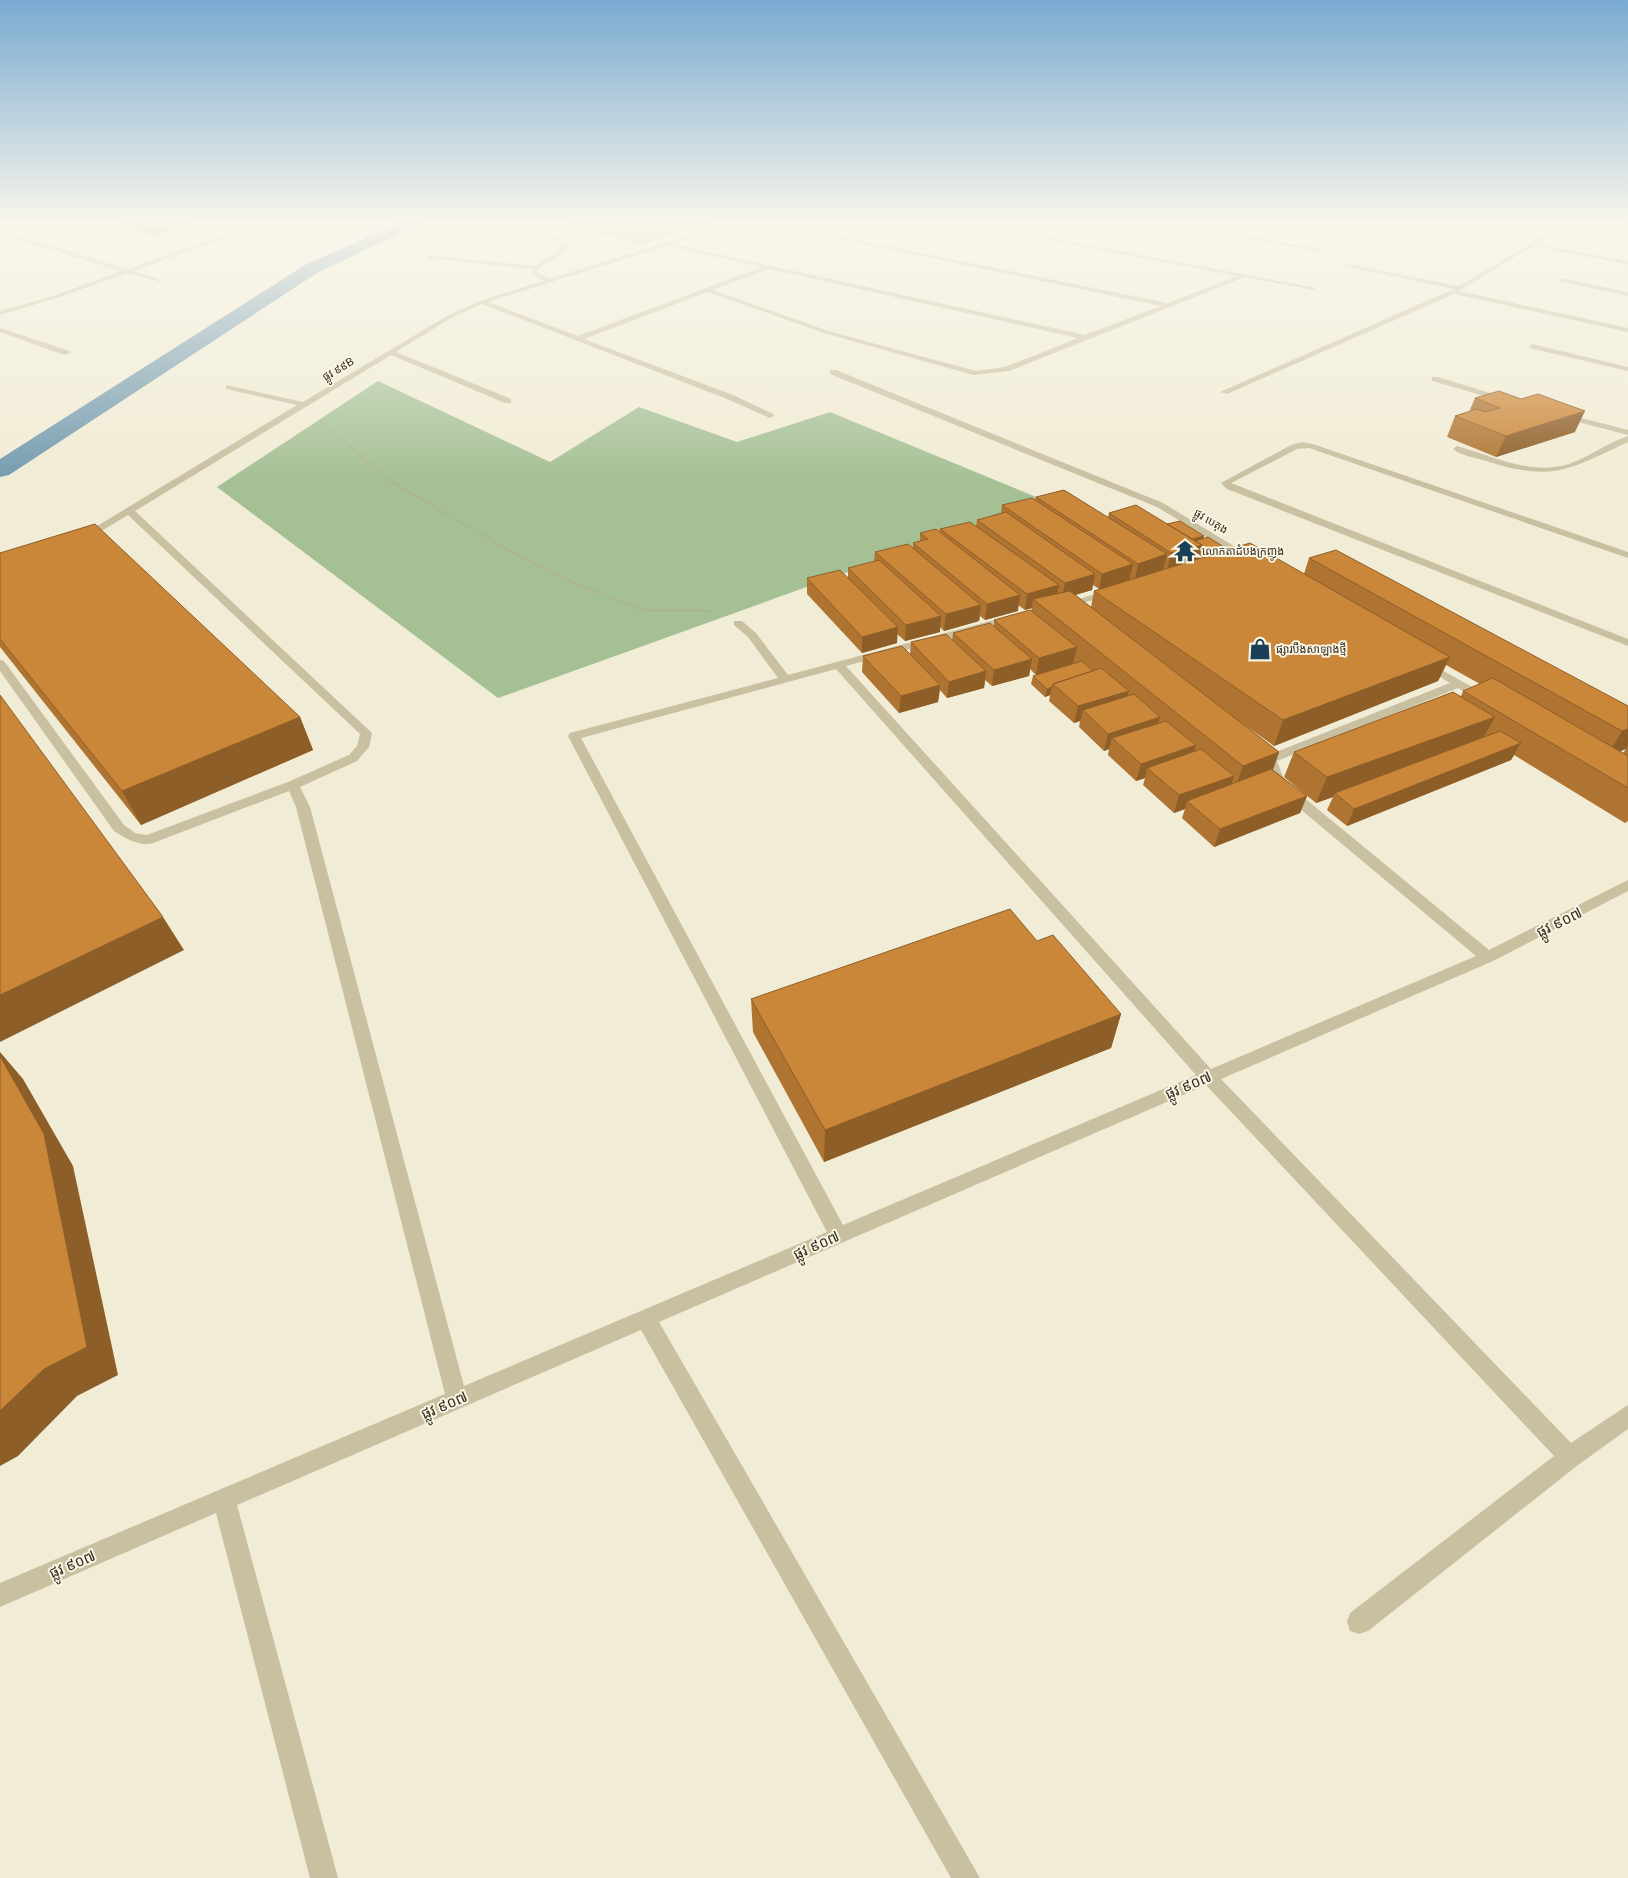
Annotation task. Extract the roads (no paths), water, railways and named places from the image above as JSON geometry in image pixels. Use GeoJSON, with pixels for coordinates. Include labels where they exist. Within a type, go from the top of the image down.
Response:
{"type":"FeatureCollection","features":[{"type":"Feature","properties":{"kind":"street","name":"ផ្លូវ ៩៩B"},"geometry":{"type":"LineString","coordinates":[[72,545],[449,316],[469,308]]}},
{"type":"Feature","properties":{"kind":"street"},"geometry":{"type":"LineString","coordinates":[[497,308],[730,397],[770,416]]}},
{"type":"Feature","properties":{"kind":"street"},"geometry":{"type":"LineString","coordinates":[[580,338],[661,308]]}},
{"type":"Feature","properties":{"kind":"street"},"geometry":{"type":"LineString","coordinates":[[758,308],[826,332],[976,373],[1006,369],[1161,308]]}},
{"type":"Feature","properties":{"kind":"street"},"geometry":{"type":"LineString","coordinates":[[951,308],[1087,338]]}},
{"type":"Feature","properties":{"kind":"street"},"geometry":{"type":"LineString","coordinates":[[1224,392],[1417,308]]}},
{"type":"Feature","properties":{"kind":"street"},"geometry":{"type":"LineString","coordinates":[[1525,308],[1628,330]]}},
{"type":"Feature","properties":{"kind":"street"},"geometry":{"type":"LineString","coordinates":[[0,330],[67,353]]}},
{"type":"Feature","properties":{"kind":"street"},"geometry":{"type":"LineString","coordinates":[[1532,346],[1628,369]]}},
{"type":"Feature","properties":{"kind":"street"},"geometry":{"type":"LineString","coordinates":[[390,352],[508,401]]}},
{"type":"Feature","properties":{"kind":"street","name":"ផ្លូវ បេតុង"},"geometry":{"type":"LineString","coordinates":[[833,372],[1160,505],[1260,566]]}},
{"type":"Feature","properties":{"kind":"street"},"geometry":{"type":"LineString","coordinates":[[1435,379],[1518,402]]}},
{"type":"Feature","properties":{"kind":"street"},"geometry":{"type":"LineString","coordinates":[[229,387],[302,404]]}},
{"type":"Feature","properties":{"kind":"street"},"geometry":{"type":"LineString","coordinates":[[1555,413],[1628,433]]}},
{"type":"Feature","properties":{"kind":"street"},"geometry":{"type":"LineString","coordinates":[[1457,449],[1520,466],[1554,470],[1570,466],[1628,438]]}},
{"type":"Feature","properties":{"kind":"street"},"geometry":{"type":"LineString","coordinates":[[1628,555],[1302,445],[1225,483],[1230,487],[1628,643]]}},
{"type":"Feature","properties":{"kind":"street"},"geometry":{"type":"LineString","coordinates":[[0,663],[119,828],[131,836],[148,840],[293,785],[353,758],[363,747],[366,733],[129,512]]}},
{"type":"Feature","properties":{"kind":"street"},"geometry":{"type":"LineString","coordinates":[[1225,561],[1243,556]]}},
{"type":"Feature","properties":{"kind":"street"},"geometry":{"type":"LineString","coordinates":[[1081,616],[1060,606],[1121,589]]}},
{"type":"Feature","properties":{"kind":"street"},"geometry":{"type":"LineString","coordinates":[[838,1235],[574,736],[1027,615]]}},
{"type":"Feature","properties":{"kind":"street"},"geometry":{"type":"LineString","coordinates":[[738,623],[752,635],[785,679]]}},
{"type":"Feature","properties":{"kind":"street"},"geometry":{"type":"LineString","coordinates":[[1418,659],[1493,704]]}},
{"type":"Feature","properties":{"kind":"street"},"geometry":{"type":"LineString","coordinates":[[838,664],[1208,1077],[1570,1457]]}},
{"type":"Feature","properties":{"kind":"street"},"geometry":{"type":"LineString","coordinates":[[1270,759],[1459,684]]}},
{"type":"Feature","properties":{"kind":"street"},"geometry":{"type":"LineString","coordinates":[[1254,747],[1270,759],[1279,784],[1488,957]]}},
{"type":"Feature","properties":{"kind":"street"},"geometry":{"type":"LineString","coordinates":[[293,785],[303,807],[457,1399]]}},
{"type":"Feature","properties":{"kind":"street","name":"ផ្លូវ ៩០៧"},"geometry":{"type":"LineString","coordinates":[[0,1595],[1488,957],[1628,885]]}},
{"type":"Feature","properties":{"kind":"street"},"geometry":{"type":"LineString","coordinates":[[646,1319],[966,1878]]}},
{"type":"Feature","properties":{"kind":"street"},"geometry":{"type":"LineString","coordinates":[[1359,1622],[1570,1457],[1628,1416]]}},
{"type":"Feature","properties":{"kind":"street"},"geometry":{"type":"LineString","coordinates":[[224,1499],[324,1878]]}},
{"type":"Feature","properties":{"kind":"waterway"},"geometry":{"type":"LineString","coordinates":[[0,470],[251,308]]}},
{"type":"Feature","properties":{"kind":"place","name":"លោកតាដំបងក្រញូង"},"geometry":{"type":"Point","coordinates":[1185,551]}},
{"type":"Feature","properties":{"kind":"place","name":"ផ្សារបឹងសាឡាងថ្មី"},"geometry":{"type":"Point","coordinates":[1260,649]}}]}
